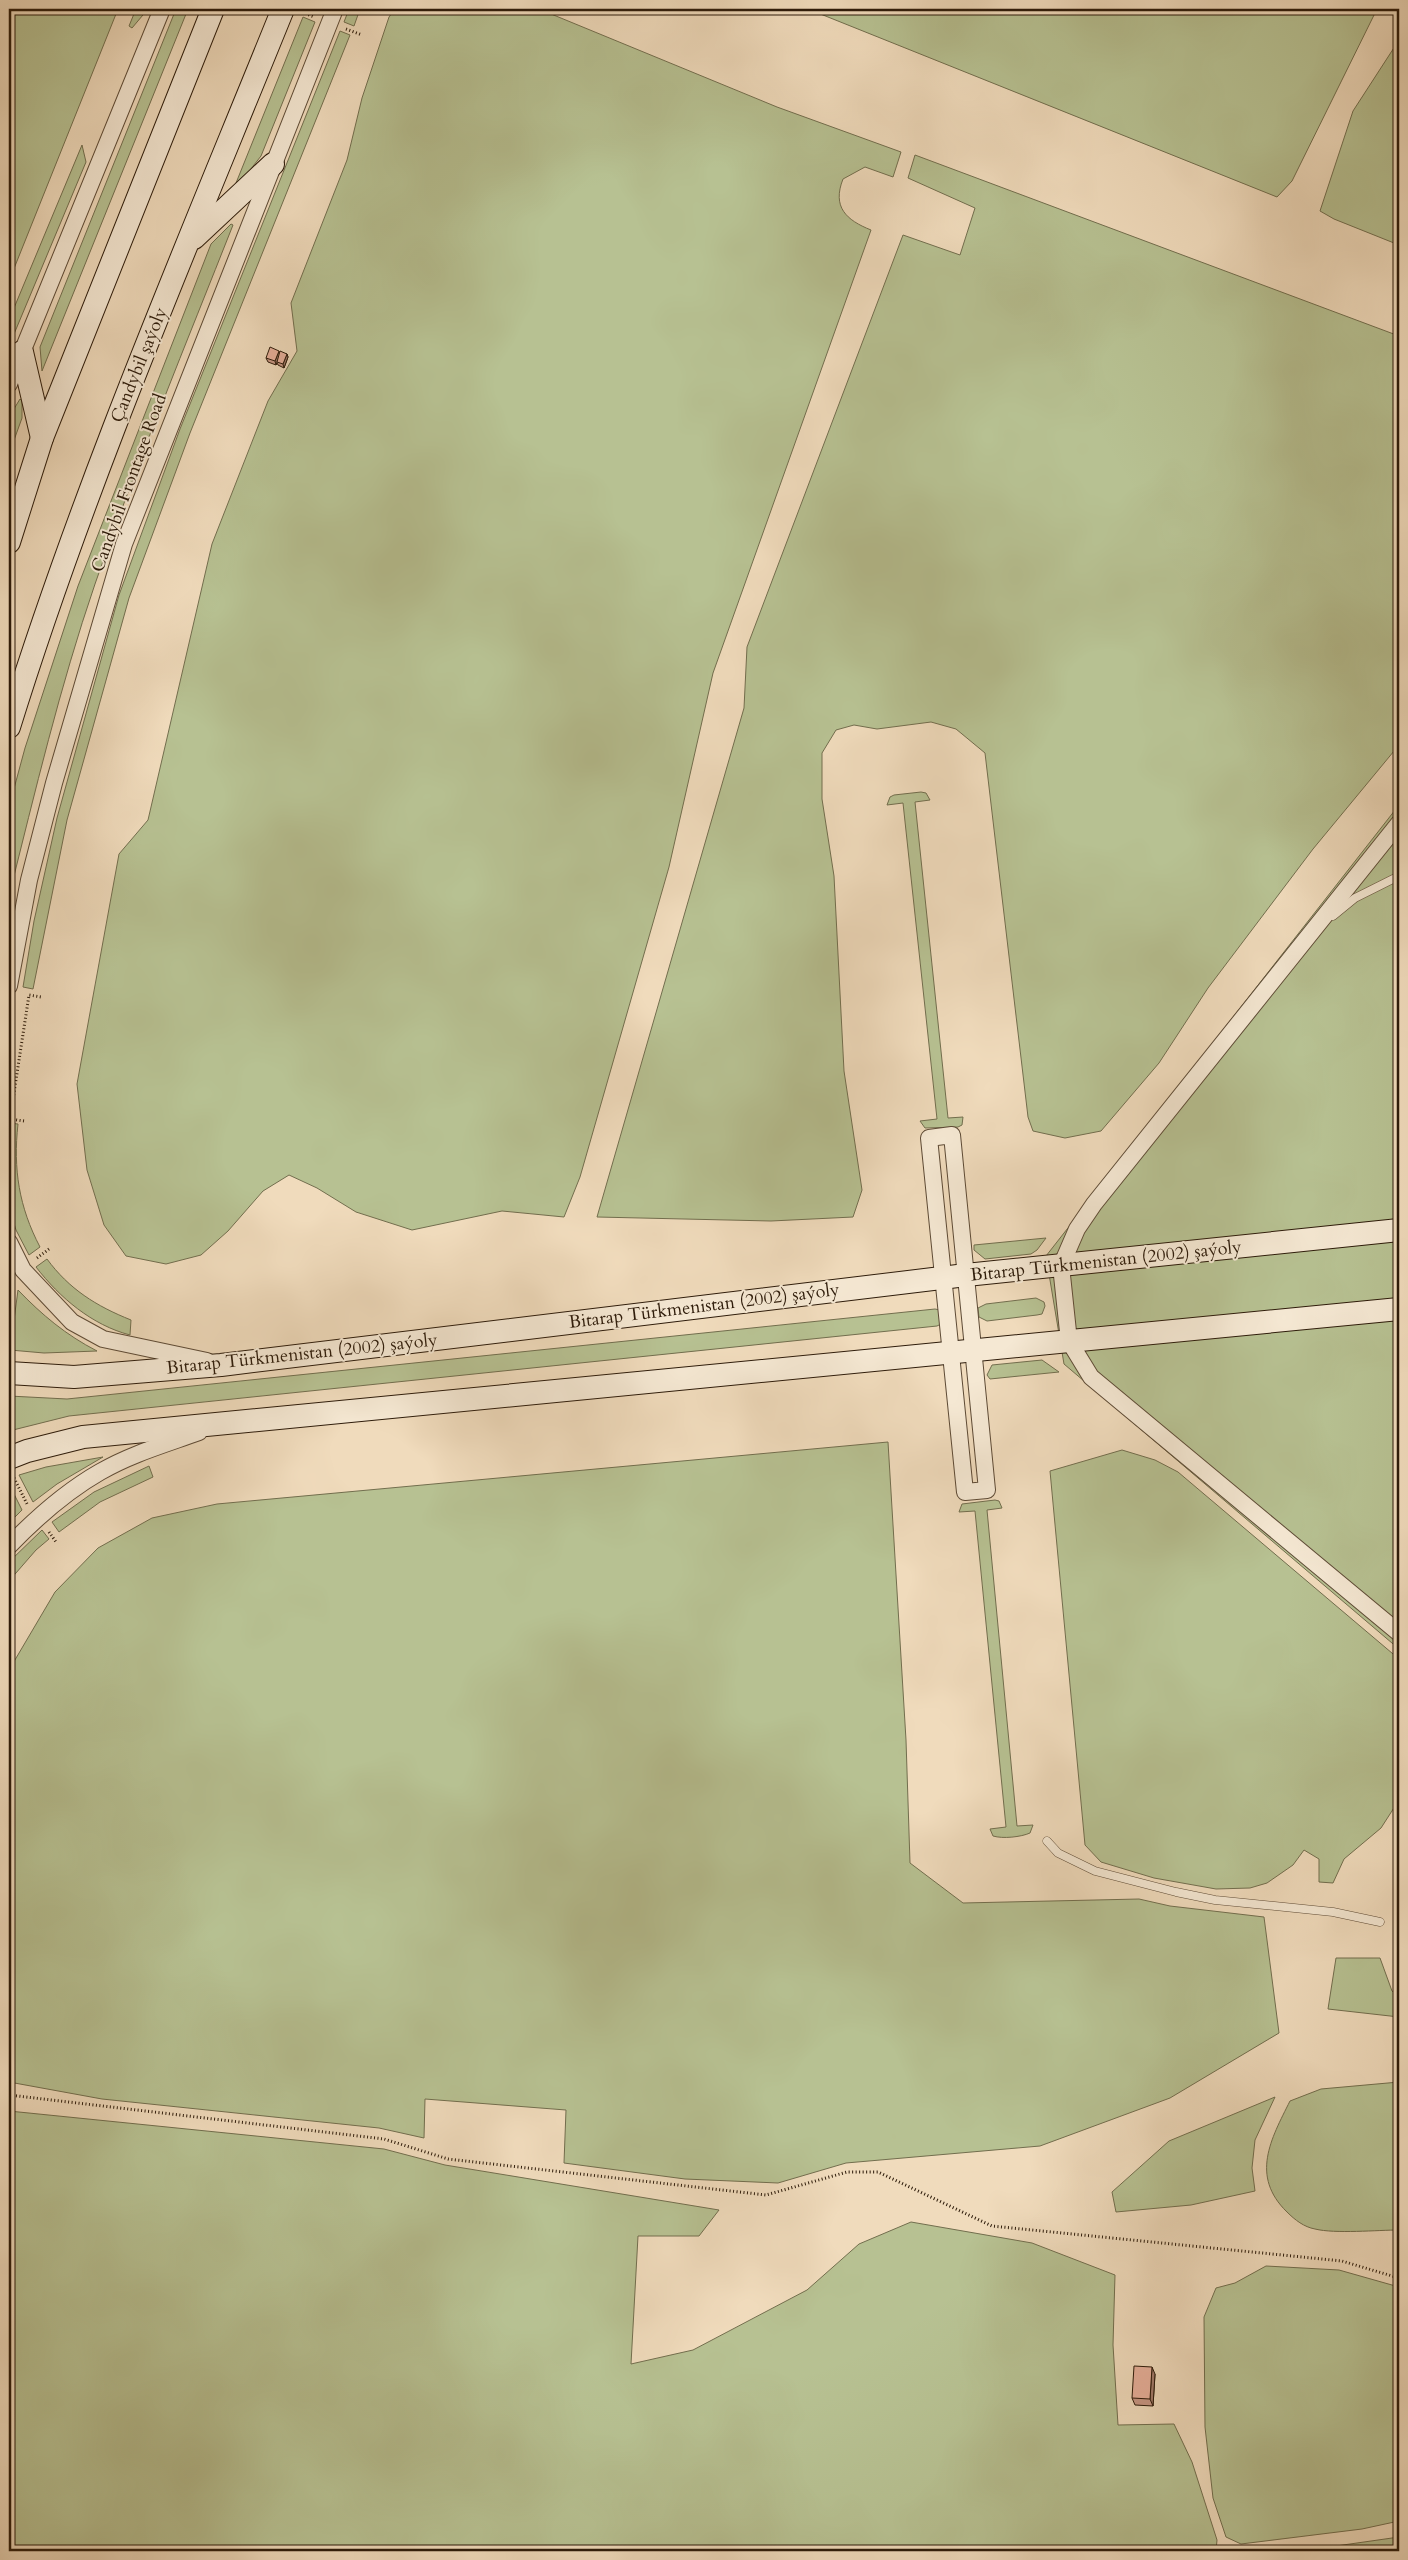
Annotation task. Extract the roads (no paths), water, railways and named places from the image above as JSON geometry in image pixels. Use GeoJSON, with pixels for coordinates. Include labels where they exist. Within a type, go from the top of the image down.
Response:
{"type":"FeatureCollection","features":[{"type":"Feature","properties":{"kind":"street"},"geometry":{"type":"LineString","coordinates":[[9,384],[162,9]]}},
{"type":"Feature","properties":{"kind":"street"},"geometry":{"type":"LineString","coordinates":[[9,542],[42,438],[213,9]]}},
{"type":"Feature","properties":{"kind":"street","name":"Çandybil şaýoly"},"geometry":{"type":"LineString","coordinates":[[9,727],[38,633],[102,455],[283,9]]}},
{"type":"Feature","properties":{"kind":"street","name":"Candybil Frontage Road"},"geometry":{"type":"LineString","coordinates":[[9,986],[28,880],[54,783],[124,544],[335,9]]}},
{"type":"Feature","properties":{"kind":"street"},"geometry":{"type":"LineString","coordinates":[[188,244],[273,164]]}},
{"type":"Feature","properties":{"kind":"street"},"geometry":{"type":"LineString","coordinates":[[22,352],[42,438]]}},
{"type":"Feature","properties":{"kind":"street"},"geometry":{"type":"LineString","coordinates":[[1399,823],[1094,1204],[1076,1228],[1060,1266],[1069,1341],[1091,1377],[1399,1632]]}},
{"type":"Feature","properties":{"kind":"street"},"geometry":{"type":"LineString","coordinates":[[952,1135],[966,1275],[987,1490],[965,1492],[929,1138],[952,1135]]}},
{"type":"Feature","properties":{"kind":"street","name":"Bitarap Türkmenistan (2002) şaýoly"},"geometry":{"type":"LineString","coordinates":[[9,1373],[74,1377],[222,1364],[966,1275],[1399,1230]]}},
{"type":"Feature","properties":{"kind":"street"},"geometry":{"type":"LineString","coordinates":[[9,1242],[23,1270],[72,1322],[103,1339],[222,1364]]}},
{"type":"Feature","properties":{"kind":"street"},"geometry":{"type":"LineString","coordinates":[[11,1467],[26,1451],[84,1437],[974,1352],[1399,1309]]}},
{"type":"Feature","properties":{"kind":"street"},"geometry":{"type":"LineString","coordinates":[[9,1546],[44,1511],[101,1471],[134,1455],[226,1422]]}},
{"type":"Feature","properties":{"kind":"lane"},"geometry":{"type":"LineString","coordinates":[[1313,931],[1356,898],[1399,876]]}},
{"type":"Feature","properties":{"kind":"lane"},"geometry":{"type":"LineString","coordinates":[[1046,1841],[1058,1853],[1095,1871],[1176,1892],[1216,1900],[1333,1912],[1380,1922]]}}]}
